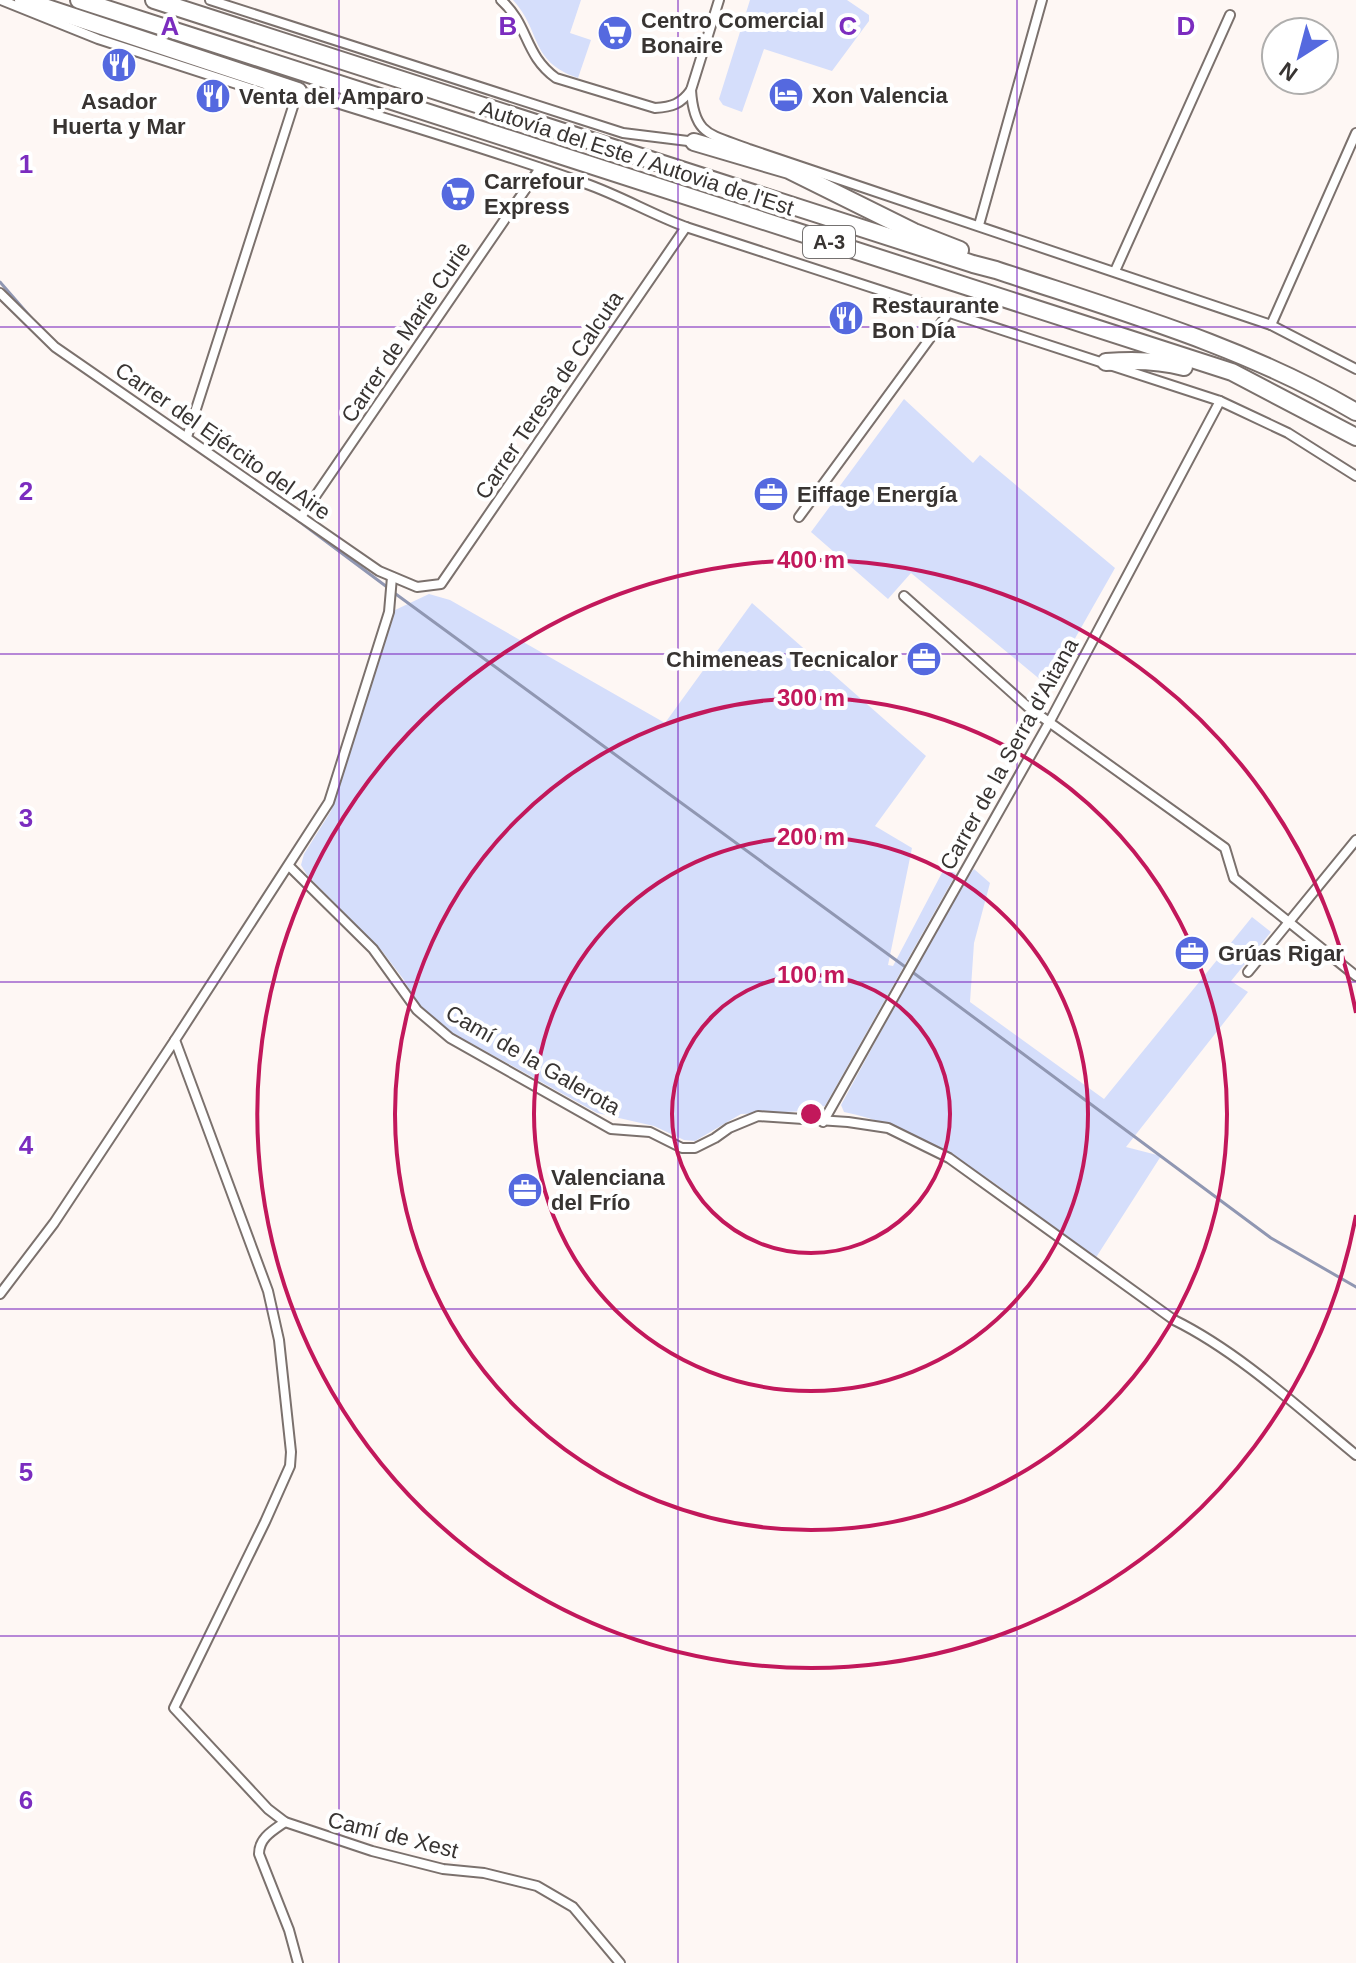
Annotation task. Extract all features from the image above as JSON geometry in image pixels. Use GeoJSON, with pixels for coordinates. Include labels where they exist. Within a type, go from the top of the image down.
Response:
{"type":"FeatureCollection","features":[{"type":"Feature","properties":{"kind":"highway"},"geometry":{"type":"LineString","coordinates":[[23,0],[298,91]]}},
{"type":"Feature","properties":{"kind":"highway"},"geometry":{"type":"LineString","coordinates":[[46,0],[224,56],[305,74]]}},
{"type":"Feature","properties":{"kind":"highway","name":"Autovía del Este / Autovia de l'Est"},"geometry":{"type":"LineString","coordinates":[[79,0],[1232,372],[1356,437]]}},
{"type":"Feature","properties":{"kind":"highway","name":"Autovía del Este / Autovia de l'Est"},"geometry":{"type":"LineString","coordinates":[[154,0],[996,270],[1241,353],[1294,377],[1356,412]]}},
{"type":"Feature","properties":{"kind":"highway"},"geometry":{"type":"LineString","coordinates":[[694,142],[789,170],[914,232],[974,255],[996,270]]}},
{"type":"Feature","properties":{"kind":"highway"},"geometry":{"type":"LineString","coordinates":[[1106,362],[1167,362],[1286,398]]}},
{"type":"Feature","properties":{"kind":"street"},"geometry":{"type":"LineString","coordinates":[[1,0],[98,39],[280,98],[298,91],[589,184],[650,214],[686,227],[1220,401],[1288,433],[1356,476]]}},
{"type":"Feature","properties":{"kind":"street"},"geometry":{"type":"LineString","coordinates":[[210,0],[623,133],[749,149]]}},
{"type":"Feature","properties":{"kind":"street"},"geometry":{"type":"LineString","coordinates":[[501,0],[520,22],[532,54],[542,68],[556,78],[655,108],[670,107],[683,101],[691,90],[719,0]]}},
{"type":"Feature","properties":{"kind":"street"},"geometry":{"type":"LineString","coordinates":[[979,225],[1042,0]]}},
{"type":"Feature","properties":{"kind":"street"},"geometry":{"type":"LineString","coordinates":[[1115,271],[1230,15]]}},
{"type":"Feature","properties":{"kind":"street"},"geometry":{"type":"LineString","coordinates":[[691,90],[692,114],[706,132],[1271,325],[1356,369]]}},
{"type":"Feature","properties":{"kind":"street"},"geometry":{"type":"LineString","coordinates":[[187,437],[298,91]]}},
{"type":"Feature","properties":{"kind":"street"},"geometry":{"type":"LineString","coordinates":[[1271,325],[1356,133]]}},
{"type":"Feature","properties":{"kind":"street","name":"Carrer de Marie Curie"},"geometry":{"type":"LineString","coordinates":[[301,517],[540,168]]}},
{"type":"Feature","properties":{"kind":"street","name":"Carrer Teresa de Calcuta"},"geometry":{"type":"LineString","coordinates":[[441,584],[686,227]]}},
{"type":"Feature","properties":{"kind":"street","name":"Carrer del Ejército del Aire"},"geometry":{"type":"LineString","coordinates":[[0,293],[55,347],[379,571],[417,587],[441,584]]}},
{"type":"Feature","properties":{"kind":"street"},"geometry":{"type":"LineString","coordinates":[[799,517],[950,311]]}},
{"type":"Feature","properties":{"kind":"street","name":"Carrer de la Serra d'Aitana"},"geometry":{"type":"LineString","coordinates":[[823,1122],[1050,721],[1220,401]]}},
{"type":"Feature","properties":{"kind":"street"},"geometry":{"type":"LineString","coordinates":[[0,1294],[54,1223],[329,802],[389,612],[392,577]]}},
{"type":"Feature","properties":{"kind":"street"},"geometry":{"type":"LineString","coordinates":[[904,596],[1028,707],[1225,848],[1234,878],[1356,976]]}},
{"type":"Feature","properties":{"kind":"street"},"geometry":{"type":"LineString","coordinates":[[1248,972],[1356,840]]}},
{"type":"Feature","properties":{"kind":"street","name":"Camí de la Galerota"},"geometry":{"type":"LineString","coordinates":[[289,866],[373,949],[417,1010],[450,1038],[611,1129],[650,1132],[682,1148],[695,1148],[729,1128],[758,1116],[823,1122]]}},
{"type":"Feature","properties":{"kind":"street","name":"Camí de Xest"},"geometry":{"type":"LineString","coordinates":[[175,1040],[268,1291],[279,1340],[291,1452],[290,1466],[265,1522],[174,1708],[268,1809],[285,1822],[372,1851],[443,1869],[484,1873],[537,1886],[573,1907],[620,1963]]}},
{"type":"Feature","properties":{"kind":"street"},"geometry":{"type":"LineString","coordinates":[[823,1122],[888,1128],[949,1158],[1174,1320],[1200,1333],[1356,1455]]}},
{"type":"Feature","properties":{"kind":"street"},"geometry":{"type":"LineString","coordinates":[[285,1822],[265,1837],[259,1845],[259,1854],[289,1930],[298,1963]]}},
{"type":"Feature","properties":{"kind":"shaded area"},"geometry":{"type":"Polygon","coordinates":[[[513,0],[581,0],[570,33],[591,40],[578,78],[551,63],[513,0]]]}},
{"type":"Feature","properties":{"kind":"shaded area"},"geometry":{"type":"Polygon","coordinates":[[[750,0],[847,0],[869,15],[869,21],[832,71],[764,49],[742,112],[723,105],[719,99],[750,0]]]}},
{"type":"Feature","properties":{"kind":"shaded area"},"geometry":{"type":"Polygon","coordinates":[[[904,399],[973,463],[980,455],[1115,568],[1048,686],[911,573],[888,599],[811,532],[831,505],[828,502],[904,399]]]}},
{"type":"Feature","properties":{"kind":"shaded area"},"geometry":{"type":"Polygon","coordinates":[[[429,594],[450,600],[665,723],[752,603],[926,756],[875,826],[912,848],[888,965],[893,966],[945,867],[956,874],[825,1106],[808,1111],[741,1114],[695,1141],[684,1140],[654,1126],[597,1113],[444,1028],[419,1006],[382,951],[307,875],[301,865],[304,854],[331,811],[393,611],[429,594]]]}},
{"type":"Feature","properties":{"kind":"shaded area"},"geometry":{"type":"Polygon","coordinates":[[[974,869],[990,883],[974,943],[970,1002],[1104,1099],[1252,917],[1271,932],[1231,981],[1248,992],[1126,1147],[1161,1156],[1095,1259],[1007,1192],[946,1152],[914,1135],[844,1112],[841,1105],[959,888],[974,869]]]}},
{"type":"Feature","properties":{"kind":"waterway"},"geometry":{"type":"LineString","coordinates":[[0,282],[34,321]]}},
{"type":"Feature","properties":{"kind":"waterway"},"geometry":{"type":"LineString","coordinates":[[61,355],[300,522],[387,587]]}},
{"type":"Feature","properties":{"kind":"waterway"},"geometry":{"type":"LineString","coordinates":[[393,592],[1271,1238],[1356,1287]]}},
{"type":"Feature","properties":{"kind":"place","name":"Centro Comercial Bonaire"},"geometry":{"type":"Point","coordinates":[615,33]}},
{"type":"Feature","properties":{"kind":"place","name":"Asador Huerta y Mar"},"geometry":{"type":"Point","coordinates":[119,65]}},
{"type":"Feature","properties":{"kind":"place","name":"Xon Valencia"},"geometry":{"type":"Point","coordinates":[786,95]}},
{"type":"Feature","properties":{"kind":"place","name":"Venta del Amparo"},"geometry":{"type":"Point","coordinates":[213,96]}},
{"type":"Feature","properties":{"kind":"place","name":"Carrefour Express"},"geometry":{"type":"Point","coordinates":[458,194]}},
{"type":"Feature","properties":{"kind":"place","name":"Restaurante Bon Día"},"geometry":{"type":"Point","coordinates":[846,318]}},
{"type":"Feature","properties":{"kind":"place","name":"Eiffage Energía"},"geometry":{"type":"Point","coordinates":[771,494]}},
{"type":"Feature","properties":{"kind":"place","name":"Chimeneas Tecnicalor"},"geometry":{"type":"Point","coordinates":[924,659]}},
{"type":"Feature","properties":{"kind":"place","name":"Grúas Rigar"},"geometry":{"type":"Point","coordinates":[1192,953]}},
{"type":"Feature","properties":{"kind":"place","name":"Valenciana del Frío"},"geometry":{"type":"Point","coordinates":[525,1190]}}]}
